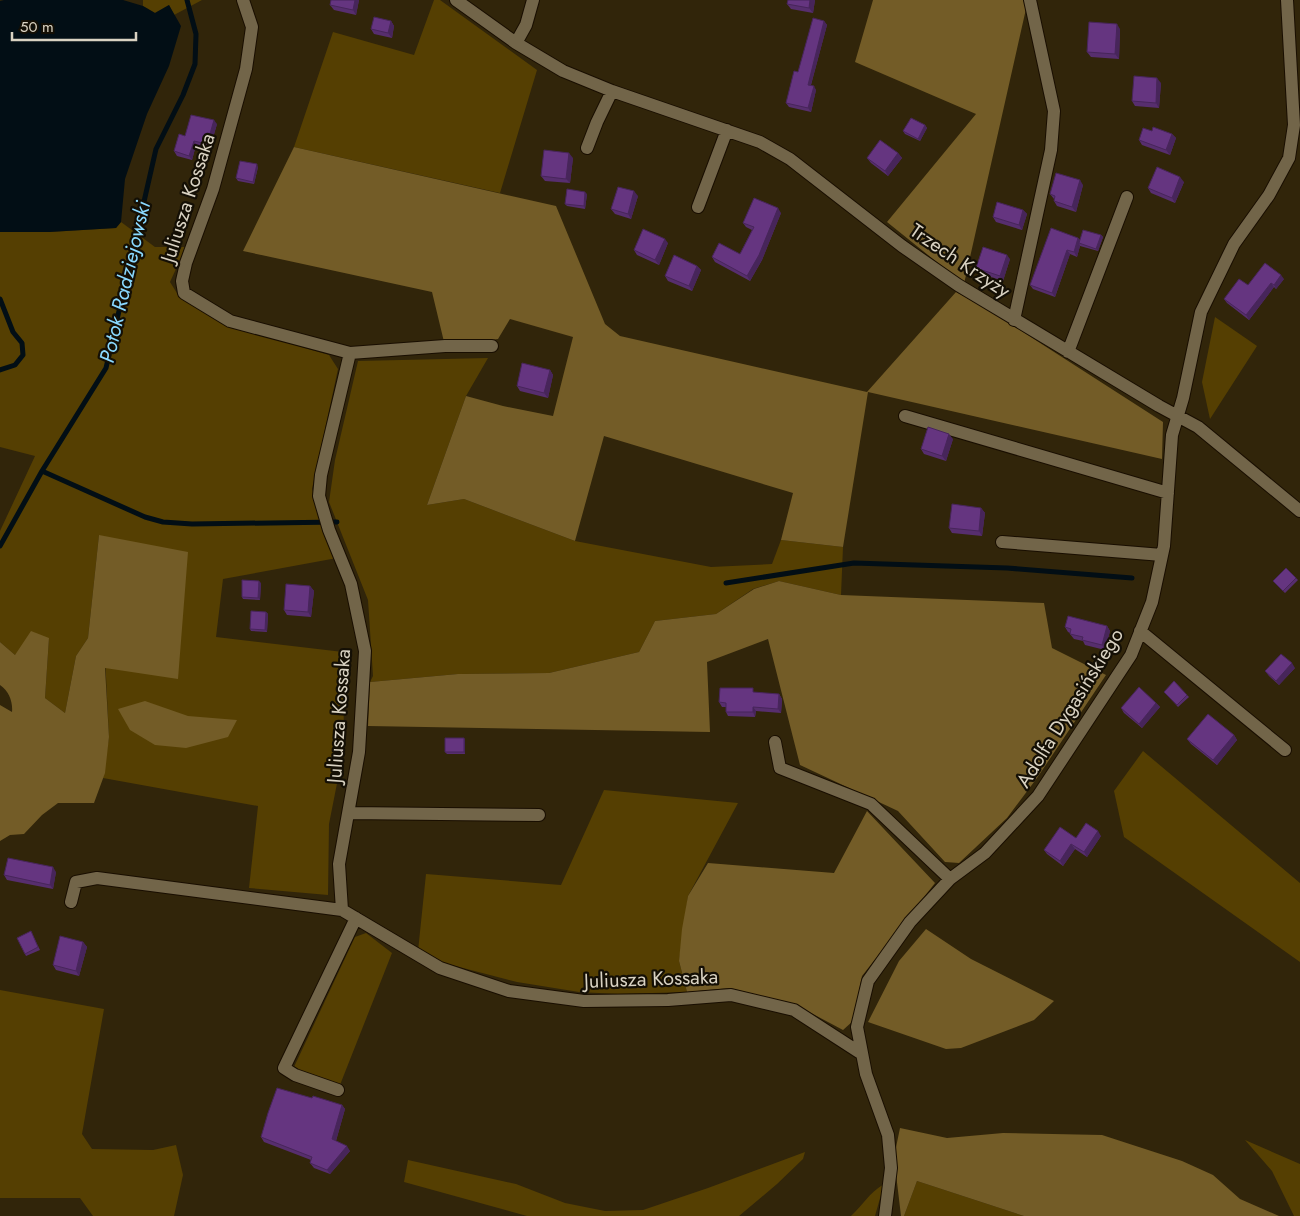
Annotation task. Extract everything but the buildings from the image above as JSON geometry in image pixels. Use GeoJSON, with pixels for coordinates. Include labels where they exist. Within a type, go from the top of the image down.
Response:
{"type":"FeatureCollection","features":[{"type":"Feature","properties":{"kind":"street","name":"Juliusza Kossaka"},"geometry":{"type":"LineString","coordinates":[[244,0],[252,28],[246,69],[213,189],[186,263],[182,281],[184,293],[230,321],[350,353],[445,346],[492,346]]}},
{"type":"Feature","properties":{"kind":"street","name":"Trzech Krzyży"},"geometry":{"type":"LineString","coordinates":[[456,0],[516,43],[563,71],[612,91],[760,142],[790,159],[928,265],[1014,320],[1198,426],[1300,511]]}},
{"type":"Feature","properties":{"kind":"street"},"geometry":{"type":"LineString","coordinates":[[516,43],[526,25],[533,0]]}},
{"type":"Feature","properties":{"kind":"street"},"geometry":{"type":"LineString","coordinates":[[1014,320],[1050,150],[1054,111],[1030,0]]}},
{"type":"Feature","properties":{"kind":"street","name":"Adolfa Dygasińskiego"},"geometry":{"type":"LineString","coordinates":[[885,1216],[891,1168],[888,1135],[866,1074],[856,1027],[868,981],[910,922],[950,879],[985,853],[1038,796],[1130,654],[1140,631],[1152,602],[1162,555],[1172,435],[1183,398],[1201,312],[1234,244],[1269,195],[1289,158],[1294,125],[1287,0]]}},
{"type":"Feature","properties":{"kind":"street"},"geometry":{"type":"LineString","coordinates":[[587,148],[612,91]]}},
{"type":"Feature","properties":{"kind":"street"},"geometry":{"type":"LineString","coordinates":[[698,207],[727,130]]}},
{"type":"Feature","properties":{"kind":"street"},"geometry":{"type":"LineString","coordinates":[[1068,352],[1127,197]]}},
{"type":"Feature","properties":{"kind":"street","name":"Juliusza Kossaka"},"geometry":{"type":"LineString","coordinates":[[342,910],[339,864],[359,752],[365,651],[351,584],[329,530],[319,496],[321,475],[350,353]]}},
{"type":"Feature","properties":{"kind":"street"},"geometry":{"type":"LineString","coordinates":[[905,416],[1168,493]]}},
{"type":"Feature","properties":{"kind":"street"},"geometry":{"type":"LineString","coordinates":[[1002,542],[1162,555]]}},
{"type":"Feature","properties":{"kind":"street"},"geometry":{"type":"LineString","coordinates":[[1140,631],[1285,750]]}},
{"type":"Feature","properties":{"kind":"street"},"geometry":{"type":"LineString","coordinates":[[776,742],[780,768],[871,804],[950,879]]}},
{"type":"Feature","properties":{"kind":"street"},"geometry":{"type":"LineString","coordinates":[[349,813],[539,815]]}},
{"type":"Feature","properties":{"kind":"street","name":"Juliusza Kossaka"},"geometry":{"type":"LineString","coordinates":[[71,902],[76,882],[97,878],[342,910],[440,968],[509,991],[584,1001],[668,1000],[731,995],[794,1010],[862,1054]]}},
{"type":"Feature","properties":{"kind":"street"},"geometry":{"type":"LineString","coordinates":[[338,1090],[295,1075],[284,1068],[356,918]]}},
{"type":"Feature","properties":{"kind":"shaded area"},"geometry":{"type":"Polygon","coordinates":[[[123,0],[143,6],[155,13],[169,5],[181,26],[169,66],[147,114],[125,179],[121,222],[116,228],[49,232],[0,232],[0,1],[123,0]]]}},
{"type":"Feature","properties":{"kind":"shaded area"},"geometry":{"type":"Polygon","coordinates":[[[143,0],[202,0],[174,15],[169,5],[155,13],[143,6],[143,0]]]}},
{"type":"Feature","properties":{"kind":"shaded area"},"geometry":{"type":"Polygon","coordinates":[[[434,0],[440,0],[537,70],[500,193],[294,147],[333,32],[414,55],[434,0]]]}},
{"type":"Feature","properties":{"kind":"shaded area"},"geometry":{"type":"Polygon","coordinates":[[[873,0],[1028,0],[964,284],[887,222],[976,114],[855,62],[873,0]]]}},
{"type":"Feature","properties":{"kind":"shaded area"},"geometry":{"type":"Polygon","coordinates":[[[294,147],[556,206],[605,324],[620,336],[867,392],[956,292],[989,310],[1163,422],[1162,459],[868,392],[843,547],[781,540],[793,493],[604,436],[575,541],[464,499],[427,505],[466,396],[553,416],[573,337],[510,319],[498,339],[445,346],[432,292],[243,251],[294,147]]]}},
{"type":"Feature","properties":{"kind":"shaded area"},"geometry":{"type":"Polygon","coordinates":[[[121,222],[155,247],[186,247],[170,282],[180,298],[247,331],[329,355],[338,369],[312,489],[337,558],[223,579],[216,637],[343,652],[344,748],[329,824],[328,895],[249,888],[258,806],[103,778],[109,737],[99,535],[88,638],[76,656],[65,713],[45,698],[49,638],[15,655],[0,642],[0,531],[35,456],[0,447],[0,232],[49,232],[116,228],[121,222]]]}},
{"type":"Feature","properties":{"kind":"shaded area"},"geometry":{"type":"Polygon","coordinates":[[[1215,317],[1257,346],[1210,419],[1202,382],[1215,317]]]}},
{"type":"Feature","properties":{"kind":"shaded area"},"geometry":{"type":"Polygon","coordinates":[[[488,358],[466,396],[427,505],[464,499],[575,541],[711,567],[772,564],[781,540],[843,547],[841,595],[779,581],[753,589],[716,614],[655,621],[639,652],[549,673],[458,674],[370,682],[373,676],[368,600],[329,502],[335,460],[358,361],[488,358]]]}},
{"type":"Feature","properties":{"kind":"shaded area"},"geometry":{"type":"Polygon","coordinates":[[[99,535],[188,552],[178,679],[105,668],[109,737],[105,773],[94,803],[58,803],[42,815],[24,834],[10,835],[0,841],[0,705],[12,712],[12,708],[8,694],[0,685],[0,642],[15,655],[31,631],[49,638],[45,698],[65,713],[76,656],[88,638],[99,535]]]}},
{"type":"Feature","properties":{"kind":"shaded area"},"geometry":{"type":"Polygon","coordinates":[[[779,581],[841,595],[1044,603],[1052,648],[1106,675],[1037,778],[1007,818],[959,863],[945,862],[898,811],[800,765],[768,639],[707,662],[710,732],[368,726],[370,682],[458,674],[549,673],[639,652],[655,621],[716,614],[754,589],[779,581]]]}},
{"type":"Feature","properties":{"kind":"shaded area"},"geometry":{"type":"Polygon","coordinates":[[[145,701],[188,716],[237,720],[228,737],[186,748],[155,745],[130,730],[118,709],[145,701]]]}},
{"type":"Feature","properties":{"kind":"shaded area"},"geometry":{"type":"Polygon","coordinates":[[[1143,751],[1300,883],[1300,962],[1124,837],[1114,791],[1143,751]]]}},
{"type":"Feature","properties":{"kind":"shaded area"},"geometry":{"type":"Polygon","coordinates":[[[604,790],[738,803],[688,896],[679,961],[687,992],[618,994],[579,992],[517,982],[444,963],[418,951],[426,874],[561,885],[604,790]]]}},
{"type":"Feature","properties":{"kind":"shaded area"},"geometry":{"type":"Polygon","coordinates":[[[867,811],[935,883],[862,976],[853,1021],[843,1030],[796,1005],[730,988],[687,992],[679,961],[682,929],[688,896],[708,863],[834,873],[867,811]]]}},
{"type":"Feature","properties":{"kind":"shaded area"},"geometry":{"type":"Polygon","coordinates":[[[926,929],[971,959],[1054,1001],[1034,1020],[961,1048],[946,1049],[868,1022],[899,961],[926,929]]]}},
{"type":"Feature","properties":{"kind":"shaded area"},"geometry":{"type":"Polygon","coordinates":[[[366,933],[392,953],[338,1090],[294,1067],[355,937],[366,933]]]}},
{"type":"Feature","properties":{"kind":"shaded area"},"geometry":{"type":"Polygon","coordinates":[[[0,990],[104,1009],[82,1134],[92,1149],[153,1150],[176,1145],[183,1175],[174,1216],[93,1216],[80,1198],[0,1198],[0,990]]]}},
{"type":"Feature","properties":{"kind":"shaded area"},"geometry":{"type":"Polygon","coordinates":[[[900,1128],[947,1138],[1003,1133],[1102,1135],[1182,1161],[1213,1175],[1240,1199],[1279,1216],[1024,1216],[917,1181],[904,1216],[901,1216],[894,1157],[900,1128]]]}},
{"type":"Feature","properties":{"kind":"shaded area"},"geometry":{"type":"Polygon","coordinates":[[[1245,1140],[1300,1164],[1300,1216],[1294,1216],[1272,1171],[1245,1140]]]}},
{"type":"Feature","properties":{"kind":"shaded area"},"geometry":{"type":"Polygon","coordinates":[[[805,1152],[803,1159],[739,1216],[527,1216],[404,1182],[408,1160],[516,1184],[565,1203],[605,1211],[643,1210],[805,1152]]]}},
{"type":"Feature","properties":{"kind":"shaded area"},"geometry":{"type":"Polygon","coordinates":[[[917,1181],[1024,1216],[904,1216],[917,1181]]]}},
{"type":"Feature","properties":{"kind":"shaded area"},"geometry":{"type":"Polygon","coordinates":[[[884,1184],[875,1216],[851,1216],[870,1195],[884,1184]]]}},
{"type":"Feature","properties":{"kind":"waterway","name":"Potok Radziejowski"},"geometry":{"type":"LineString","coordinates":[[0,546],[42,471],[106,368],[156,149],[183,95],[195,64],[196,34],[187,0]]}},
{"type":"Feature","properties":{"kind":"waterway"},"geometry":{"type":"LineString","coordinates":[[0,299],[13,332],[22,343],[23,355],[15,365],[0,370]]}},
{"type":"Feature","properties":{"kind":"waterway"},"geometry":{"type":"LineString","coordinates":[[42,471],[145,517],[163,522],[192,524],[337,522]]}},
{"type":"Feature","properties":{"kind":"waterway"},"geometry":{"type":"LineString","coordinates":[[726,583],[854,563],[1007,568],[1132,578]]}}]}
